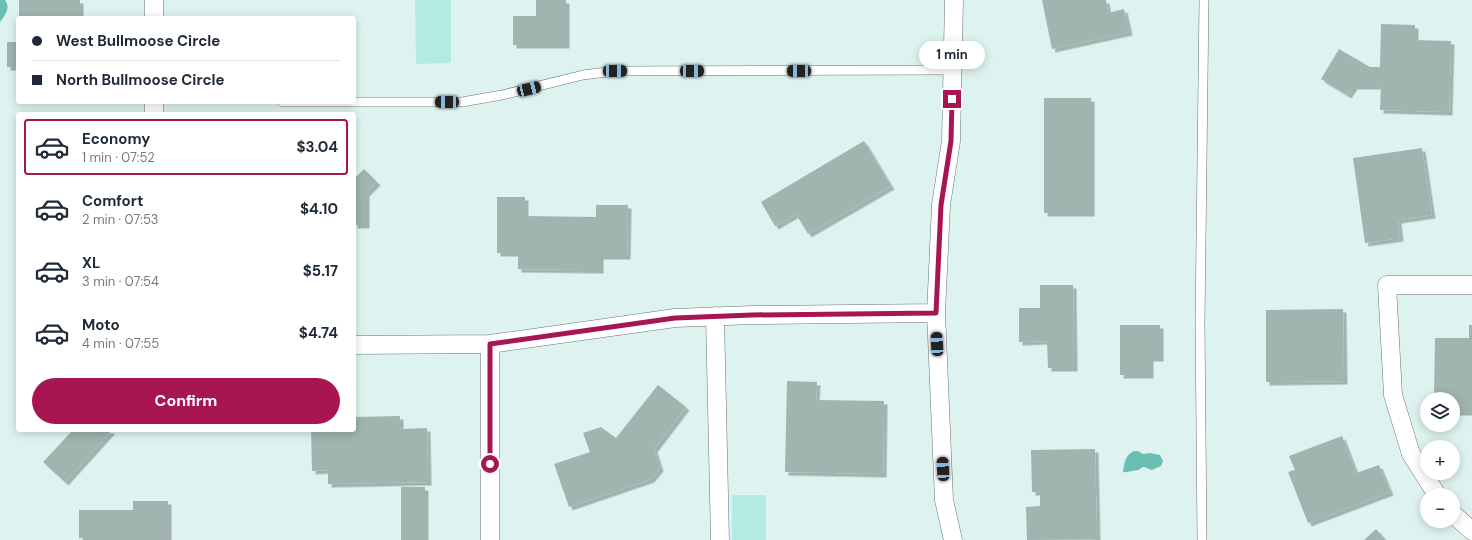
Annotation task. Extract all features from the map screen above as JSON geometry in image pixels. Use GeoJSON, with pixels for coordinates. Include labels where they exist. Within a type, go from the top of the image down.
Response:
{"type":"FeatureCollection","features":[{"type":"Feature","properties":{"kind":"street"},"geometry":{"type":"LineString","coordinates":[[154,0],[154,16]]}},
{"type":"Feature","properties":{"kind":"street"},"geometry":{"type":"LineString","coordinates":[[953,540],[944,500],[936,313],[941,205],[951,141],[954,0]]}},
{"type":"Feature","properties":{"kind":"street"},"geometry":{"type":"LineString","coordinates":[[1432,488],[1410,454],[1392,395],[1387,285],[1472,285]]}},
{"type":"Feature","properties":{"kind":"street"},"geometry":{"type":"LineString","coordinates":[[356,345],[490,344],[675,318],[715,316],[936,313]]}},
{"type":"Feature","properties":{"kind":"street"},"geometry":{"type":"LineString","coordinates":[[715,316],[720,540]]}},
{"type":"Feature","properties":{"kind":"street"},"geometry":{"type":"LineString","coordinates":[[490,344],[490,540]]}},
{"type":"Feature","properties":{"kind":"street"},"geometry":{"type":"LineString","coordinates":[[1460,520],[1472,531]]}},
{"type":"Feature","properties":{"kind":"lane"},"geometry":{"type":"LineString","coordinates":[[1202,540],[1200,322],[1204,0]]}},
{"type":"Feature","properties":{"kind":"lane"},"geometry":{"type":"LineString","coordinates":[[356,102],[462,102],[502,95],[583,75],[615,71],[953,70]]}},
{"type":"Feature","properties":{"kind":"shaded area"},"geometry":{"type":"Polygon","coordinates":[[[0,0],[5,0],[7,3],[7,11],[0,22],[0,0]]]}},
{"type":"Feature","properties":{"kind":"shaded area"},"geometry":{"type":"Polygon","coordinates":[[[415,0],[451,0],[451,63],[416,64],[415,0]]]}},
{"type":"Feature","properties":{"kind":"shaded area"},"geometry":{"type":"Polygon","coordinates":[[[1134,451],[1138,451],[1143,454],[1150,453],[1160,455],[1163,461],[1161,466],[1152,470],[1144,467],[1139,470],[1123,472],[1127,457],[1134,451]]]}},
{"type":"Feature","properties":{"kind":"shaded area"},"geometry":{"type":"Polygon","coordinates":[[[732,495],[766,495],[766,540],[732,540],[732,495]]]}},
{"type":"Feature","properties":{"kind":"building"},"geometry":{"type":"Polygon","coordinates":[[[19,0],[80,0],[80,16],[19,16],[19,0]]]}},
{"type":"Feature","properties":{"kind":"building"},"geometry":{"type":"Polygon","coordinates":[[[536,0],[566,0],[566,45],[513,45],[513,16],[536,16],[536,0]]]}},
{"type":"Feature","properties":{"kind":"building"},"geometry":{"type":"Polygon","coordinates":[[[1042,0],[1106,0],[1108,13],[1124,9],[1129,32],[1052,49],[1042,0]]]}},
{"type":"Feature","properties":{"kind":"building"},"geometry":{"type":"Polygon","coordinates":[[[1381,24],[1415,25],[1415,40],[1451,41],[1449,112],[1380,110],[1381,86],[1354,86],[1348,95],[1321,79],[1339,49],[1370,67],[1380,67],[1381,24]]]}},
{"type":"Feature","properties":{"kind":"building"},"geometry":{"type":"Polygon","coordinates":[[[7,42],[16,42],[16,67],[7,67],[7,42]]]}},
{"type":"Feature","properties":{"kind":"building"},"geometry":{"type":"Polygon","coordinates":[[[1044,98],[1091,98],[1091,213],[1044,213],[1044,98]]]}},
{"type":"Feature","properties":{"kind":"building"},"geometry":{"type":"Polygon","coordinates":[[[864,141],[891,186],[808,234],[796,214],[775,226],[761,202],[864,141]]]}},
{"type":"Feature","properties":{"kind":"building"},"geometry":{"type":"Polygon","coordinates":[[[1422,148],[1432,215],[1398,220],[1400,238],[1365,243],[1353,158],[1422,148]]]}},
{"type":"Feature","properties":{"kind":"building"},"geometry":{"type":"Polygon","coordinates":[[[364,169],[377,182],[366,193],[366,225],[356,225],[356,177],[364,169]]]}},
{"type":"Feature","properties":{"kind":"building"},"geometry":{"type":"Polygon","coordinates":[[[497,197],[525,197],[525,216],[596,217],[596,205],[628,205],[627,256],[600,256],[600,270],[518,269],[518,253],[497,253],[497,197]]]}},
{"type":"Feature","properties":{"kind":"building"},"geometry":{"type":"Polygon","coordinates":[[[1040,285],[1073,285],[1074,368],[1048,368],[1047,341],[1019,342],[1019,308],[1040,308],[1040,285]]]}},
{"type":"Feature","properties":{"kind":"building"},"geometry":{"type":"Polygon","coordinates":[[[1343,309],[1344,381],[1266,382],[1266,310],[1343,309]]]}},
{"type":"Feature","properties":{"kind":"building"},"geometry":{"type":"Polygon","coordinates":[[[1120,325],[1160,325],[1160,358],[1150,358],[1150,375],[1120,375],[1120,325]]]}},
{"type":"Feature","properties":{"kind":"building"},"geometry":{"type":"Polygon","coordinates":[[[1469,325],[1472,325],[1472,412],[1460,412],[1460,392],[1434,392],[1435,338],[1469,338],[1469,325]]]}},
{"type":"Feature","properties":{"kind":"building"},"geometry":{"type":"Polygon","coordinates":[[[787,381],[817,382],[816,400],[884,401],[883,474],[785,472],[787,381]]]}},
{"type":"Feature","properties":{"kind":"building"},"geometry":{"type":"Polygon","coordinates":[[[658,385],[686,407],[654,449],[660,468],[651,479],[569,507],[554,464],[590,452],[583,433],[601,427],[616,438],[658,385]]]}},
{"type":"Feature","properties":{"kind":"building"},"geometry":{"type":"Polygon","coordinates":[[[400,416],[400,429],[427,428],[428,482],[328,484],[328,470],[312,471],[311,432],[356,432],[356,417],[400,416]]]}},
{"type":"Feature","properties":{"kind":"building"},"geometry":{"type":"Polygon","coordinates":[[[71,432],[110,432],[65,482],[43,462],[71,432]]]}},
{"type":"Feature","properties":{"kind":"building"},"geometry":{"type":"Polygon","coordinates":[[[1342,436],[1356,473],[1379,465],[1390,492],[1308,523],[1288,472],[1295,470],[1289,456],[1342,436]]]}},
{"type":"Feature","properties":{"kind":"building"},"geometry":{"type":"Polygon","coordinates":[[[1095,449],[1097,539],[1027,540],[1026,507],[1040,506],[1040,492],[1032,492],[1031,450],[1095,449]]]}},
{"type":"Feature","properties":{"kind":"building"},"geometry":{"type":"Polygon","coordinates":[[[401,487],[425,487],[425,540],[401,540],[401,487]]]}},
{"type":"Feature","properties":{"kind":"building"},"geometry":{"type":"Polygon","coordinates":[[[133,501],[168,501],[168,538],[79,538],[79,510],[133,510],[133,501]]]}},
{"type":"Feature","properties":{"kind":"building"},"geometry":{"type":"Polygon","coordinates":[[[1376,529],[1386,540],[1364,540],[1376,529]]]}},
{"type":"Feature","properties":{"kind":"route"},"geometry":{"type":"LineString","coordinates":[[490,464],[490,344],[675,318],[752,315],[936,313],[941,205],[951,141],[952,99]]}}]}
